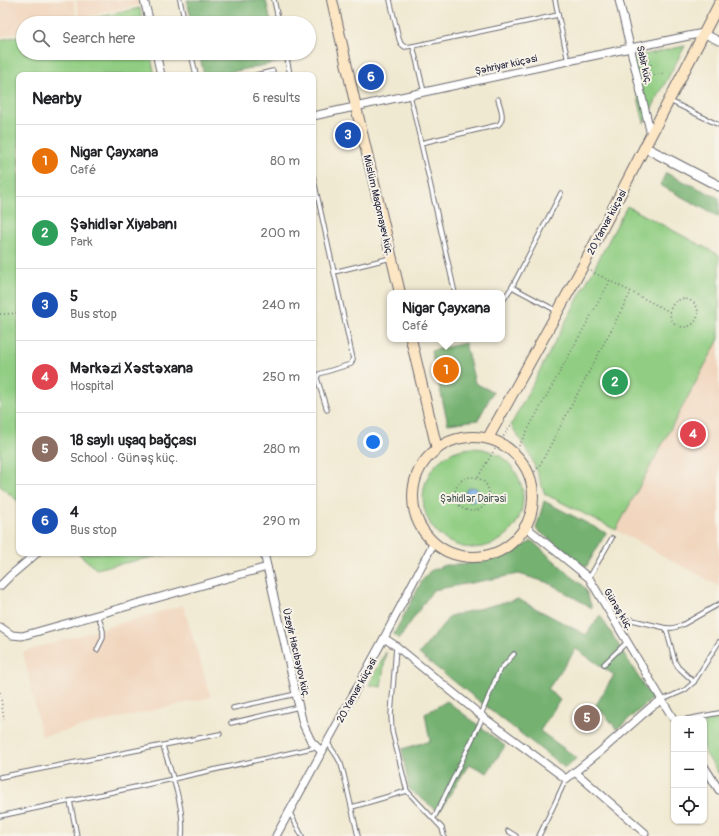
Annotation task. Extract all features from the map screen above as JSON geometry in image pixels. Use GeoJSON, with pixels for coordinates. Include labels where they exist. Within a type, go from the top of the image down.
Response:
{"type":"FeatureCollection","features":[{"type":"Feature","properties":{"kind":"main road","name":"Müslüm Maqomayev küç."},"geometry":{"type":"LineString","coordinates":[[332,0],[399,290]]}},
{"type":"Feature","properties":{"kind":"main road","name":"20 Yanvar küçəsi"},"geometry":{"type":"LineString","coordinates":[[488,438],[583,266],[719,4]]}},
{"type":"Feature","properties":{"kind":"main road"},"geometry":{"type":"LineString","coordinates":[[412,342],[437,449]]}},
{"type":"Feature","properties":{"kind":"main road"},"geometry":{"type":"LineString","coordinates":[[467,437],[488,438],[499,442],[515,453],[527,469],[534,488],[533,508],[526,527],[513,542],[501,551],[490,555],[478,557],[466,556],[454,554],[444,549],[426,534],[419,524],[413,501],[416,478],[428,457],[437,449],[451,441],[467,437]]}},
{"type":"Feature","properties":{"kind":"street"},"geometry":{"type":"LineString","coordinates":[[144,0],[148,16]]}},
{"type":"Feature","properties":{"kind":"street","name":"Sabir küç."},"geometry":{"type":"LineString","coordinates":[[619,0],[651,135]]}},
{"type":"Feature","properties":{"kind":"street"},"geometry":{"type":"LineString","coordinates":[[703,33],[719,41]]}},
{"type":"Feature","properties":{"kind":"street","name":"Şəhriyar küçəsi"},"geometry":{"type":"LineString","coordinates":[[316,115],[703,33]]}},
{"type":"Feature","properties":{"kind":"street"},"geometry":{"type":"LineString","coordinates":[[158,60],[160,72]]}},
{"type":"Feature","properties":{"kind":"street"},"geometry":{"type":"LineString","coordinates":[[650,150],[719,186]]}},
{"type":"Feature","properties":{"kind":"street","name":"Günəş küç."},"geometry":{"type":"LineString","coordinates":[[526,527],[589,578],[672,716]]}},
{"type":"Feature","properties":{"kind":"street","name":"20 Yanvar küçəsi"},"geometry":{"type":"LineString","coordinates":[[276,836],[319,749],[327,742],[434,542]]}},
{"type":"Feature","properties":{"kind":"street"},"geometry":{"type":"LineString","coordinates":[[0,586],[33,556]]}},
{"type":"Feature","properties":{"kind":"street","name":"Üzeyir Hacıbəyov küç."},"geometry":{"type":"LineString","coordinates":[[265,556],[299,707],[306,731],[311,741],[319,749]]}},
{"type":"Feature","properties":{"kind":"street"},"geometry":{"type":"LineString","coordinates":[[0,627],[12,635],[22,636],[267,567]]}},
{"type":"Feature","properties":{"kind":"street"},"geometry":{"type":"LineString","coordinates":[[384,638],[396,646],[482,716],[566,779],[601,751],[650,708],[662,700]]}},
{"type":"Feature","properties":{"kind":"street"},"geometry":{"type":"LineString","coordinates":[[707,771],[719,790]]}},
{"type":"Feature","properties":{"kind":"street"},"geometry":{"type":"LineString","coordinates":[[575,772],[645,833]]}},
{"type":"Feature","properties":{"kind":"lane"},"geometry":{"type":"LineString","coordinates":[[180,0],[183,16]]}},
{"type":"Feature","properties":{"kind":"lane"},"geometry":{"type":"LineString","coordinates":[[274,0],[277,16]]}},
{"type":"Feature","properties":{"kind":"lane"},"geometry":{"type":"LineString","coordinates":[[390,0],[398,39],[405,47],[558,15]]}},
{"type":"Feature","properties":{"kind":"lane"},"geometry":{"type":"LineString","coordinates":[[555,0],[568,61]]}},
{"type":"Feature","properties":{"kind":"lane"},"geometry":{"type":"LineString","coordinates":[[413,46],[424,92]]}},
{"type":"Feature","properties":{"kind":"lane"},"geometry":{"type":"LineString","coordinates":[[193,60],[195,72]]}},
{"type":"Feature","properties":{"kind":"lane"},"geometry":{"type":"LineString","coordinates":[[287,60],[289,72]]}},
{"type":"Feature","properties":{"kind":"lane"},"geometry":{"type":"LineString","coordinates":[[269,72],[273,71]]}},
{"type":"Feature","properties":{"kind":"lane"},"geometry":{"type":"LineString","coordinates":[[410,95],[454,290]]}},
{"type":"Feature","properties":{"kind":"lane"},"geometry":{"type":"LineString","coordinates":[[421,143],[498,125],[502,120],[498,99]]}},
{"type":"Feature","properties":{"kind":"lane"},"geometry":{"type":"LineString","coordinates":[[668,100],[719,125]]}},
{"type":"Feature","properties":{"kind":"lane"},"geometry":{"type":"LineString","coordinates":[[316,190],[353,359],[351,364],[319,374],[317,378],[327,410]]}},
{"type":"Feature","properties":{"kind":"lane"},"geometry":{"type":"LineString","coordinates":[[505,298],[512,287],[561,193]]}},
{"type":"Feature","properties":{"kind":"lane"},"geometry":{"type":"LineString","coordinates":[[334,272],[392,258]]}},
{"type":"Feature","properties":{"kind":"lane"},"geometry":{"type":"LineString","coordinates":[[512,287],[558,312]]}},
{"type":"Feature","properties":{"kind":"lane"},"geometry":{"type":"LineString","coordinates":[[589,578],[612,538]]}},
{"type":"Feature","properties":{"kind":"lane"},"geometry":{"type":"LineString","coordinates":[[615,622],[621,619],[628,619],[666,628],[673,628],[682,625],[719,604]]}},
{"type":"Feature","properties":{"kind":"lane"},"geometry":{"type":"LineString","coordinates":[[97,650],[103,638],[103,631],[98,614]]}},
{"type":"Feature","properties":{"kind":"lane"},"geometry":{"type":"LineString","coordinates":[[666,628],[675,662],[678,667],[694,682]]}},
{"type":"Feature","properties":{"kind":"lane"},"geometry":{"type":"LineString","coordinates":[[604,664],[627,642]]}},
{"type":"Feature","properties":{"kind":"lane"},"geometry":{"type":"LineString","coordinates":[[662,700],[685,690],[694,682],[719,642]]}},
{"type":"Feature","properties":{"kind":"lane"},"geometry":{"type":"LineString","coordinates":[[396,646],[391,715],[392,731],[407,791],[434,818],[442,828],[444,836]]}},
{"type":"Feature","properties":{"kind":"lane"},"geometry":{"type":"LineString","coordinates":[[434,818],[482,716],[499,671],[514,654]]}},
{"type":"Feature","properties":{"kind":"lane"},"geometry":{"type":"LineString","coordinates":[[233,708],[296,694]]}},
{"type":"Feature","properties":{"kind":"lane"},"geometry":{"type":"LineString","coordinates":[[231,723],[299,707]]}},
{"type":"Feature","properties":{"kind":"lane"},"geometry":{"type":"LineString","coordinates":[[703,716],[719,713]]}},
{"type":"Feature","properties":{"kind":"lane"},"geometry":{"type":"LineString","coordinates":[[0,777],[220,734]]}},
{"type":"Feature","properties":{"kind":"lane"},"geometry":{"type":"LineString","coordinates":[[327,742],[341,764],[358,836]]}},
{"type":"Feature","properties":{"kind":"lane"},"geometry":{"type":"LineString","coordinates":[[163,746],[180,807],[183,822],[182,836]]}},
{"type":"Feature","properties":{"kind":"lane"},"geometry":{"type":"LineString","coordinates":[[0,816],[319,749]]}},
{"type":"Feature","properties":{"kind":"lane"},"geometry":{"type":"LineString","coordinates":[[539,836],[566,779]]}},
{"type":"Feature","properties":{"kind":"lane"},"geometry":{"type":"LineString","coordinates":[[352,807],[407,791]]}},
{"type":"Feature","properties":{"kind":"lane"},"geometry":{"type":"LineString","coordinates":[[70,801],[77,836]]}},
{"type":"Feature","properties":{"kind":"lane"},"geometry":{"type":"LineString","coordinates":[[289,812],[302,836]]}},
{"type":"Feature","properties":{"kind":"lane"},"geometry":{"type":"LineString","coordinates":[[508,832],[516,836]]}},
{"type":"Feature","properties":{"kind":"path"},"geometry":{"type":"LineString","coordinates":[[650,60],[654,76]]}},
{"type":"Feature","properties":{"kind":"path"},"geometry":{"type":"LineString","coordinates":[[638,79],[665,73]]}},
{"type":"Feature","properties":{"kind":"path"},"geometry":{"type":"LineString","coordinates":[[583,266],[670,312],[674,323],[681,327],[689,327],[693,325],[699,315],[699,311],[695,303],[688,299],[676,302],[671,308],[670,312]]}},
{"type":"Feature","properties":{"kind":"path"},"geometry":{"type":"LineString","coordinates":[[515,453],[610,281]]}},
{"type":"Feature","properties":{"kind":"path"},"geometry":{"type":"LineString","coordinates":[[530,478],[540,465],[631,292]]}},
{"type":"Feature","properties":{"kind":"path"},"geometry":{"type":"LineString","coordinates":[[0,314],[16,313]]}},
{"type":"Feature","properties":{"kind":"path"},"geometry":{"type":"LineString","coordinates":[[477,478],[511,425]]}},
{"type":"Feature","properties":{"kind":"path"},"geometry":{"type":"LineString","coordinates":[[477,478],[486,483],[489,498],[481,510],[471,512],[466,511],[458,505],[454,496],[454,491],[459,482],[463,479],[477,478]]}},
{"type":"Feature","properties":{"kind":"path"},"geometry":{"type":"LineString","coordinates":[[0,692],[4,720]]}},
{"type":"Feature","properties":{"kind":"shaded area"},"geometry":{"type":"Polygon","coordinates":[[[0,0],[73,0],[76,16],[16,16],[16,33],[0,37],[0,0]]]}},
{"type":"Feature","properties":{"kind":"shaded area"},"geometry":{"type":"Polygon","coordinates":[[[76,0],[138,0],[139,5],[89,16],[80,16],[76,0]]]}},
{"type":"Feature","properties":{"kind":"shaded area"},"geometry":{"type":"Polygon","coordinates":[[[719,339],[719,586],[616,530],[719,339]]]}},
{"type":"Feature","properties":{"kind":"shaded area"},"geometry":{"type":"Polygon","coordinates":[[[183,605],[211,697],[42,736],[23,652],[183,605]]]}},
{"type":"Feature","properties":{"kind":"green space"},"geometry":{"type":"Polygon","coordinates":[[[187,0],[266,0],[269,16],[190,16],[187,0]]]}},
{"type":"Feature","properties":{"kind":"green space"},"geometry":{"type":"Polygon","coordinates":[[[140,8],[142,16],[104,16],[140,8]]]}},
{"type":"Feature","properties":{"kind":"green space"},"geometry":{"type":"Polygon","coordinates":[[[16,37],[16,60],[152,60],[154,72],[16,72],[16,499],[0,486],[0,40],[16,37]]]}},
{"type":"Feature","properties":{"kind":"green space"},"geometry":{"type":"Polygon","coordinates":[[[685,46],[644,123],[629,58],[685,46]]]}},
{"type":"Feature","properties":{"kind":"green space"},"geometry":{"type":"Polygon","coordinates":[[[201,60],[280,60],[280,62],[232,72],[203,72],[201,60]]]}},
{"type":"Feature","properties":{"kind":"green space"},"geometry":{"type":"Polygon","coordinates":[[[666,173],[719,198],[719,217],[660,185],[666,173]]]}},
{"type":"Feature","properties":{"kind":"green space"},"geometry":{"type":"Polygon","coordinates":[[[627,206],[719,255],[719,339],[616,530],[545,494],[531,457],[511,425],[627,206]]]}},
{"type":"Feature","properties":{"kind":"green space"},"geometry":{"type":"Polygon","coordinates":[[[465,343],[475,383],[493,392],[478,420],[448,424],[431,351],[465,343]]]}},
{"type":"Feature","properties":{"kind":"green space","name":"Şəhidlər Dairəsi"},"geometry":{"type":"Polygon","coordinates":[[[473,448],[483,449],[501,456],[515,470],[522,488],[522,508],[515,526],[501,540],[483,547],[473,548],[463,547],[445,540],[431,526],[424,508],[423,498],[424,488],[431,470],[445,456],[463,449],[473,448]]]}},
{"type":"Feature","properties":{"kind":"green space"},"geometry":{"type":"Polygon","coordinates":[[[544,501],[606,533],[586,567],[536,529],[544,501]]]}},
{"type":"Feature","properties":{"kind":"green space"},"geometry":{"type":"Polygon","coordinates":[[[532,541],[585,588],[592,608],[549,583],[519,574],[433,590],[399,639],[394,634],[422,581],[430,571],[445,565],[481,562],[504,557],[532,541]]]}},
{"type":"Feature","properties":{"kind":"green space"},"geometry":{"type":"Polygon","coordinates":[[[81,556],[158,556],[96,569],[81,556]]]}},
{"type":"Feature","properties":{"kind":"green space"},"geometry":{"type":"Polygon","coordinates":[[[518,599],[586,635],[600,615],[652,699],[617,729],[596,705],[614,675],[576,649],[548,689],[560,700],[540,731],[577,758],[565,768],[419,654],[450,616],[518,599]]]}},
{"type":"Feature","properties":{"kind":"green space"},"geometry":{"type":"Polygon","coordinates":[[[386,652],[381,687],[369,685],[386,652]]]}},
{"type":"Feature","properties":{"kind":"green space"},"geometry":{"type":"Polygon","coordinates":[[[447,701],[505,746],[487,773],[469,764],[439,812],[409,789],[402,749],[430,741],[425,714],[447,701]]]}},
{"type":"Feature","properties":{"kind":"green space"},"geometry":{"type":"Polygon","coordinates":[[[719,718],[719,774],[707,756],[707,720],[719,718]]]}},
{"type":"Feature","properties":{"kind":"water"},"geometry":{"type":"Polygon","coordinates":[[[472,487],[477,489],[479,494],[477,499],[472,501],[467,499],[465,494],[467,489],[472,487]]]}},
{"type":"Feature","properties":{"kind":"place","name":"4"},"geometry":{"type":"Point","coordinates":[371,77]}},
{"type":"Feature","properties":{"kind":"place","name":"5"},"geometry":{"type":"Point","coordinates":[348,135]}},
{"type":"Feature","properties":{"kind":"place","name":"Nigar Çayxana"},"geometry":{"type":"Point","coordinates":[446,370]}},
{"type":"Feature","properties":{"kind":"place","name":"Şəhidlər Xiyabanı"},"geometry":{"type":"Point","coordinates":[615,382]}},
{"type":"Feature","properties":{"kind":"place","name":"Mərkəzi Xəstəxana"},"geometry":{"type":"Point","coordinates":[693,434]}},
{"type":"Feature","properties":{"kind":"place","name":"18 saylı uşaq bağçası"},"geometry":{"type":"Point","coordinates":[587,718]}}]}
